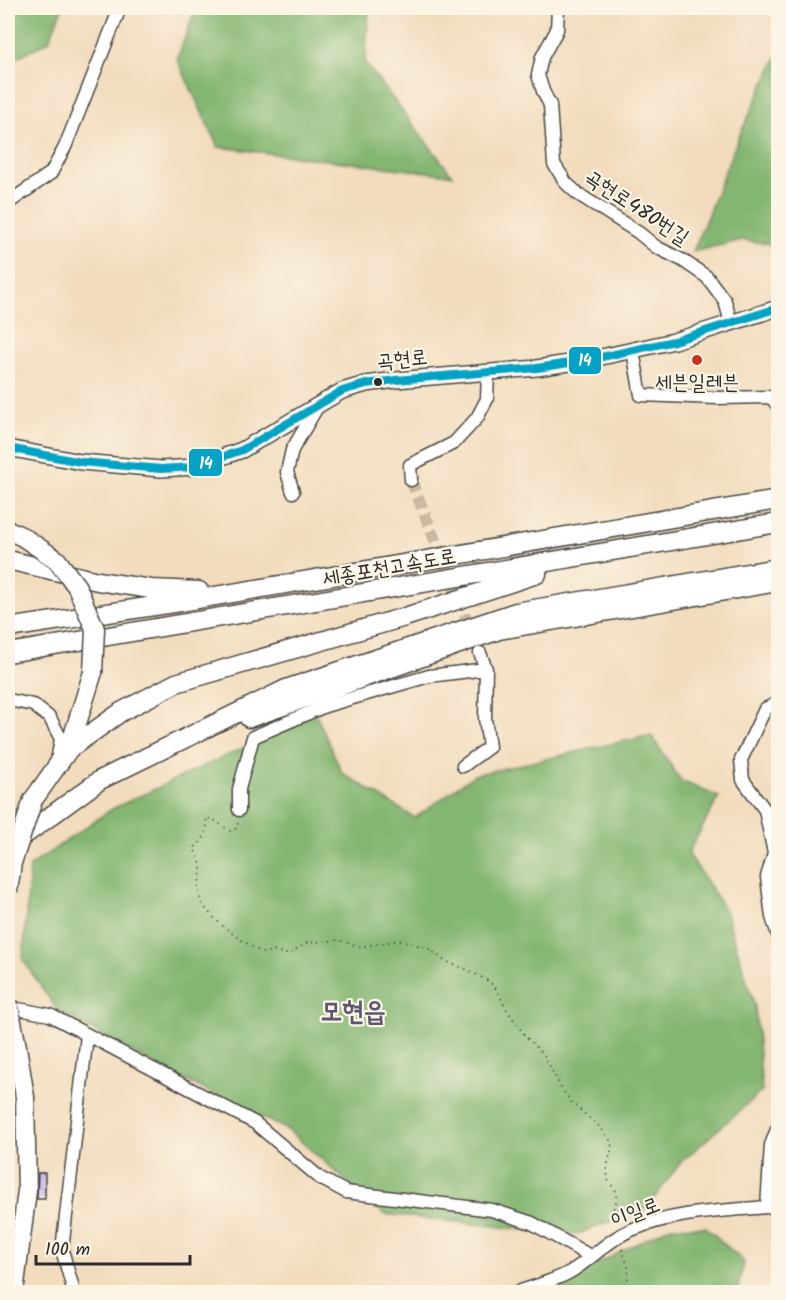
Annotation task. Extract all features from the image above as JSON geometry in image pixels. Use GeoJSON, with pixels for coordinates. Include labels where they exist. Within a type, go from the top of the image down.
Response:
{"type":"FeatureCollection","features":[{"type":"Feature","properties":{"kind":"highway","name":"세종포천고속도로"},"geometry":{"type":"LineString","coordinates":[[8,628],[164,605],[778,500]]}},
{"type":"Feature","properties":{"kind":"highway","name":"세종포천고속도로"},"geometry":{"type":"LineString","coordinates":[[8,653],[778,523]]}},
{"type":"Feature","properties":{"kind":"highway"},"geometry":{"type":"LineString","coordinates":[[8,891],[12,863],[33,800],[69,749],[93,672],[94,628],[77,587],[57,560],[15,534]]}},
{"type":"Feature","properties":{"kind":"highway"},"geometry":{"type":"LineString","coordinates":[[69,749],[120,712],[176,683],[405,617],[596,554]]}},
{"type":"Feature","properties":{"kind":"highway"},"geometry":{"type":"LineString","coordinates":[[8,560],[98,581],[151,589],[201,591],[285,584]]}},
{"type":"Feature","properties":{"kind":"highway"},"geometry":{"type":"LineString","coordinates":[[8,847],[100,780],[285,689],[516,612],[778,568]]}},
{"type":"Feature","properties":{"kind":"highway"},"geometry":{"type":"LineString","coordinates":[[8,860],[110,787],[239,722],[499,630],[778,582]]}},
{"type":"Feature","properties":{"kind":"highway"},"geometry":{"type":"LineString","coordinates":[[8,1002],[25,1097],[27,1191],[14,1293]]}},
{"type":"Feature","properties":{"kind":"main road","name":"곡현로"},"geometry":{"type":"LineString","coordinates":[[8,448],[115,466],[161,469],[194,467],[242,450],[320,403],[366,384],[537,368],[633,351],[778,308]]}},
{"type":"Feature","properties":{"kind":"street"},"geometry":{"type":"LineString","coordinates":[[8,203],[51,173],[65,147],[120,8]]}},
{"type":"Feature","properties":{"kind":"street","name":"곡현로480번길"},"geometry":{"type":"LineString","coordinates":[[558,8],[557,30],[542,57],[538,75],[550,105],[554,164],[566,183],[578,194],[639,233],[656,248],[682,260],[707,277],[725,301],[731,323]]}},
{"type":"Feature","properties":{"kind":"street"},"geometry":{"type":"LineString","coordinates":[[633,351],[641,395],[717,398],[771,397],[778,406]]}},
{"type":"Feature","properties":{"kind":"street"},"geometry":{"type":"LineString","coordinates":[[411,480],[410,465],[454,443],[477,418],[487,399],[488,373]]}},
{"type":"Feature","properties":{"kind":"street"},"geometry":{"type":"LineString","coordinates":[[293,492],[287,472],[292,450],[320,403]]}},
{"type":"Feature","properties":{"kind":"street"},"geometry":{"type":"LineString","coordinates":[[463,766],[489,747],[486,718],[486,669],[480,653]]}},
{"type":"Feature","properties":{"kind":"street"},"geometry":{"type":"LineString","coordinates":[[239,810],[239,789],[253,737],[326,705],[429,676],[486,669]]}},
{"type":"Feature","properties":{"kind":"street"},"geometry":{"type":"LineString","coordinates":[[8,702],[33,705],[50,718],[61,739],[56,768]]}},
{"type":"Feature","properties":{"kind":"street"},"geometry":{"type":"LineString","coordinates":[[778,703],[765,709],[741,760],[743,780],[765,810],[774,853],[767,877],[772,917],[778,935]]}},
{"type":"Feature","properties":{"kind":"street"},"geometry":{"type":"LineString","coordinates":[[8,1007],[50,1015],[255,1123],[320,1178],[346,1192],[492,1210],[531,1223],[590,1256]]}},
{"type":"Feature","properties":{"kind":"street"},"geometry":{"type":"LineString","coordinates":[[74,1293],[62,1250],[87,1035]]}},
{"type":"Feature","properties":{"kind":"street"},"geometry":{"type":"LineString","coordinates":[[773,1205],[771,1145],[778,1126]]}},
{"type":"Feature","properties":{"kind":"street","name":"이일로"},"geometry":{"type":"LineString","coordinates":[[518,1293],[571,1271],[629,1231],[657,1221],[690,1214],[773,1205]]}},
{"type":"Feature","properties":{"kind":"path"},"geometry":{"type":"LineString","coordinates":[[239,810],[237,828],[230,831],[214,819],[206,818],[208,826],[206,837],[194,848],[201,866],[198,893],[201,902],[208,912],[239,938],[263,953],[273,951],[283,954],[290,954],[307,943],[315,942],[339,940],[358,947],[402,940],[429,950],[445,961],[468,970],[490,982],[498,991],[505,1007],[526,1037],[544,1055],[561,1088],[572,1103],[599,1126],[612,1147],[607,1167],[610,1185],[616,1191],[616,1202],[612,1210],[613,1225],[629,1269],[626,1293]]}},
{"type":"Feature","properties":{"kind":"green space"},"geometry":{"type":"Polygon","coordinates":[[[8,8],[62,8],[49,41],[8,62],[8,8]]]}},
{"type":"Feature","properties":{"kind":"green space"},"geometry":{"type":"Polygon","coordinates":[[[196,8],[369,8],[365,63],[452,175],[218,147],[177,59],[196,8]]]}},
{"type":"Feature","properties":{"kind":"green space"},"geometry":{"type":"Polygon","coordinates":[[[778,55],[778,245],[742,240],[693,252],[739,136],[778,55]]]}},
{"type":"Feature","properties":{"kind":"green space"},"geometry":{"type":"Polygon","coordinates":[[[316,714],[342,773],[415,818],[474,775],[651,735],[681,781],[719,797],[688,853],[725,910],[755,1007],[762,1091],[681,1162],[647,1208],[575,1235],[384,1214],[288,1130],[158,1067],[57,1010],[23,960],[30,866],[112,809],[316,714]]]}},
{"type":"Feature","properties":{"kind":"green space"},"geometry":{"type":"Polygon","coordinates":[[[671,1226],[706,1227],[744,1262],[737,1292],[542,1292],[671,1226]]]}},
{"type":"Feature","properties":{"kind":"building"},"geometry":{"type":"Polygon","coordinates":[[[38,1173],[45,1173],[45,1199],[37,1199],[38,1173]]]}},
{"type":"Feature","properties":{"kind":"tunnel"},"geometry":{"type":"LineString","coordinates":[[411,480],[480,653]]}},
{"type":"Feature","properties":{"kind":"transit line","name":"14"},"geometry":{"type":"LineString","coordinates":[[8,448],[81,462],[161,469],[194,467],[242,450],[342,391],[366,384],[537,368],[588,360],[674,341],[778,308]]}},
{"type":"Feature","properties":{"kind":"place","name":"세븐일레븐"},"geometry":{"type":"Point","coordinates":[697,360]}},
{"type":"Feature","properties":{"kind":"district","name":"모현읍"},"geometry":{"type":"Point","coordinates":[353,1011]}}]}
